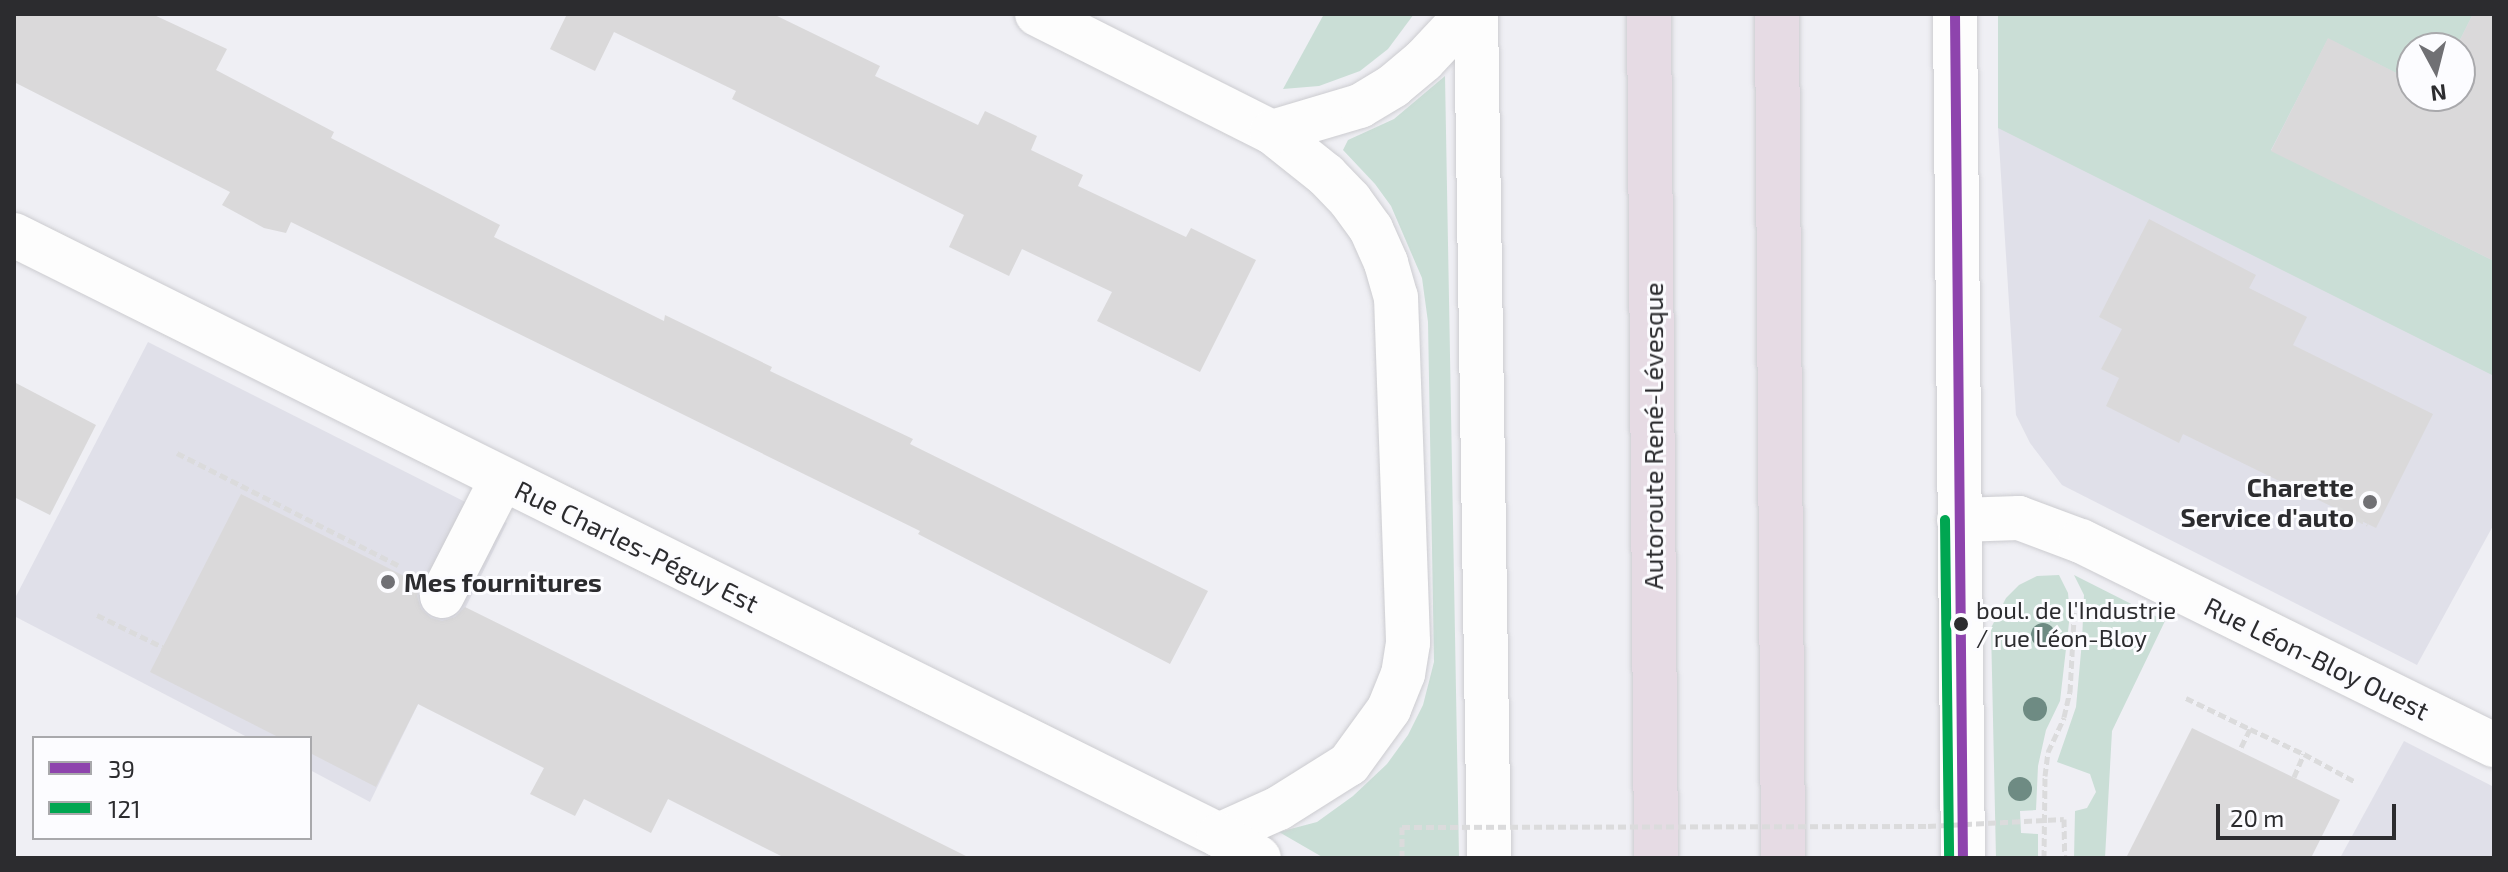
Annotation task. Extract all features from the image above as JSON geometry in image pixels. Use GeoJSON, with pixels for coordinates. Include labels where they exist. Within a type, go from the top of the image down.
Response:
{"type":"FeatureCollection","features":[{"type":"Feature","properties":{"kind":"highway","name":"Autoroute René-Lévesque"},"geometry":{"type":"LineString","coordinates":[[1649,14],[1656,858]]}},
{"type":"Feature","properties":{"kind":"highway"},"geometry":{"type":"LineString","coordinates":[[1777,14],[1783,858]]}},
{"type":"Feature","properties":{"kind":"street"},"geometry":{"type":"LineString","coordinates":[[1037,14],[1272,132],[1326,175],[1350,200],[1371,229],[1393,286],[1399,338],[1408,643],[1403,674],[1389,709],[1349,764],[1279,808],[1219,835]]}},
{"type":"Feature","properties":{"kind":"street"},"geometry":{"type":"LineString","coordinates":[[1272,132],[1360,106],[1393,86],[1424,60],[1467,14]]}},
{"type":"Feature","properties":{"kind":"street"},"geometry":{"type":"LineString","coordinates":[[1476,14],[1489,858]]}},
{"type":"Feature","properties":{"kind":"street"},"geometry":{"type":"LineString","coordinates":[[1955,14],[1963,858]]}},
{"type":"Feature","properties":{"kind":"street","name":"Rue Charles-Péguy Est"},"geometry":{"type":"LineString","coordinates":[[14,235],[1219,835],[1259,858]]}},
{"type":"Feature","properties":{"kind":"street"},"geometry":{"type":"LineString","coordinates":[[443,593],[502,479]]}},
{"type":"Feature","properties":{"kind":"street","name":"Rue Léon-Bloy Ouest"},"geometry":{"type":"LineString","coordinates":[[1959,520],[2019,518],[2049,528],[2494,745]]}},
{"type":"Feature","properties":{"kind":"path"},"geometry":{"type":"LineString","coordinates":[[177,453],[443,593]]}},
{"type":"Feature","properties":{"kind":"path"},"geometry":{"type":"LineString","coordinates":[[2335,507],[2368,524]]}},
{"type":"Feature","properties":{"kind":"path"},"geometry":{"type":"LineString","coordinates":[[2044,858],[2048,752],[2064,717],[2070,692],[2077,608],[2073,588]]}},
{"type":"Feature","properties":{"kind":"path"},"geometry":{"type":"LineString","coordinates":[[97,615],[163,647]]}},
{"type":"Feature","properties":{"kind":"path"},"geometry":{"type":"LineString","coordinates":[[2186,698],[2354,781]]}},
{"type":"Feature","properties":{"kind":"path"},"geometry":{"type":"LineString","coordinates":[[2239,752],[2250,729]]}},
{"type":"Feature","properties":{"kind":"path"},"geometry":{"type":"LineString","coordinates":[[2294,777],[2304,754]]}},
{"type":"Feature","properties":{"kind":"path"},"geometry":{"type":"LineString","coordinates":[[1402,858],[1402,827],[1928,826],[2064,819],[2065,858]]}},
{"type":"Feature","properties":{"kind":"shaded area"},"geometry":{"type":"Polygon","coordinates":[[[1998,14],[2494,14],[2494,524],[2417,665],[2062,485],[2030,443],[2016,415],[1998,128],[1998,14]]]}},
{"type":"Feature","properties":{"kind":"shaded area"},"geometry":{"type":"Polygon","coordinates":[[[148,342],[507,523],[370,802],[312,771],[312,736],[245,736],[14,616],[14,600],[148,342]]]}},
{"type":"Feature","properties":{"kind":"shaded area"},"geometry":{"type":"Polygon","coordinates":[[[2404,741],[2494,787],[2494,858],[2340,858],[2404,741]]]}},
{"type":"Feature","properties":{"kind":"green space"},"geometry":{"type":"Polygon","coordinates":[[[1324,14],[1414,14],[1388,49],[1360,71],[1319,86],[1283,89],[1324,14]]]}},
{"type":"Feature","properties":{"kind":"green space"},"geometry":{"type":"Polygon","coordinates":[[[1998,14],[2473,14],[2464,32],[2396,32],[2396,73],[2328,39],[2271,150],[2494,261],[2494,376],[1998,128],[1998,14]]]}},
{"type":"Feature","properties":{"kind":"green space"},"geometry":{"type":"Polygon","coordinates":[[[1445,76],[1459,858],[1324,858],[1279,832],[1317,822],[1353,796],[1387,764],[1408,735],[1423,705],[1434,662],[1428,322],[1422,278],[1391,206],[1343,150],[1348,140],[1394,119],[1445,76]]]}},
{"type":"Feature","properties":{"kind":"green space"},"geometry":{"type":"Polygon","coordinates":[[[2059,575],[2068,593],[2070,614],[2060,701],[2046,730],[2038,766],[2036,810],[2020,811],[2021,833],[2038,834],[2038,858],[1996,858],[1991,628],[2006,598],[2019,585],[2037,576],[2059,575]]]}},
{"type":"Feature","properties":{"kind":"green space"},"geometry":{"type":"Polygon","coordinates":[[[2074,575],[2165,621],[2112,731],[2105,858],[2074,858],[2075,811],[2087,808],[2096,792],[2090,774],[2057,762],[2076,707],[2082,641],[2084,595],[2074,575]]]}},
{"type":"Feature","properties":{"kind":"building"},"geometry":{"type":"Polygon","coordinates":[[[14,14],[152,14],[227,49],[216,70],[334,132],[331,138],[500,225],[494,237],[664,321],[665,315],[772,367],[770,371],[913,439],[910,444],[1208,591],[1170,664],[918,534],[920,531],[291,222],[286,233],[264,228],[222,205],[230,192],[14,82],[14,14]]]}},
{"type":"Feature","properties":{"kind":"building"},"geometry":{"type":"Polygon","coordinates":[[[567,14],[773,14],[880,66],[875,76],[978,125],[985,111],[1037,136],[1031,150],[1083,175],[1078,186],[1186,237],[1191,228],[1256,260],[1200,372],[1097,321],[1112,292],[1022,249],[1009,276],[949,247],[964,215],[732,99],[736,91],[614,32],[595,71],[550,49],[567,14]]]}},
{"type":"Feature","properties":{"kind":"building"},"geometry":{"type":"Polygon","coordinates":[[[2473,14],[2494,14],[2494,261],[2271,151],[2328,38],[2396,73],[2396,112],[2476,112],[2476,32],[2464,32],[2473,14]]]}},
{"type":"Feature","properties":{"kind":"building"},"geometry":{"type":"Polygon","coordinates":[[[2149,219],[2256,275],[2249,288],[2307,317],[2293,345],[2433,414],[2376,528],[2183,434],[2179,443],[2106,406],[2119,378],[2101,369],[2122,329],[2099,317],[2149,219]]]}},
{"type":"Feature","properties":{"kind":"building"},"geometry":{"type":"Polygon","coordinates":[[[14,382],[96,425],[50,515],[14,497],[14,382]]]}},
{"type":"Feature","properties":{"kind":"building"},"geometry":{"type":"Polygon","coordinates":[[[241,494],[420,584],[417,596],[421,609],[431,618],[442,621],[455,617],[465,607],[970,858],[785,858],[668,799],[651,833],[584,799],[575,816],[530,794],[544,768],[418,704],[376,787],[312,754],[312,736],[276,736],[150,672],[241,494]]]}},
{"type":"Feature","properties":{"kind":"building"},"geometry":{"type":"Polygon","coordinates":[[[2192,728],[2340,800],[2311,858],[2126,858],[2192,728]]]}},
{"type":"Feature","properties":{"kind":"transit line","name":"39"},"geometry":{"type":"LineString","coordinates":[[1955,14],[1963,858]]}},
{"type":"Feature","properties":{"kind":"transit line","name":"121"},"geometry":{"type":"LineString","coordinates":[[1945,520],[1949,858]]}},
{"type":"Feature","properties":{"kind":"place","name":"Charette Service d'auto"},"geometry":{"type":"Point","coordinates":[2370,502]}},
{"type":"Feature","properties":{"kind":"place","name":"Mes fournitures"},"geometry":{"type":"Point","coordinates":[388,582]}},
{"type":"Feature","properties":{"kind":"place","name":"boul. de l'Industrie / rue Léon-Bloy"},"geometry":{"type":"Point","coordinates":[1961,624]}}]}
